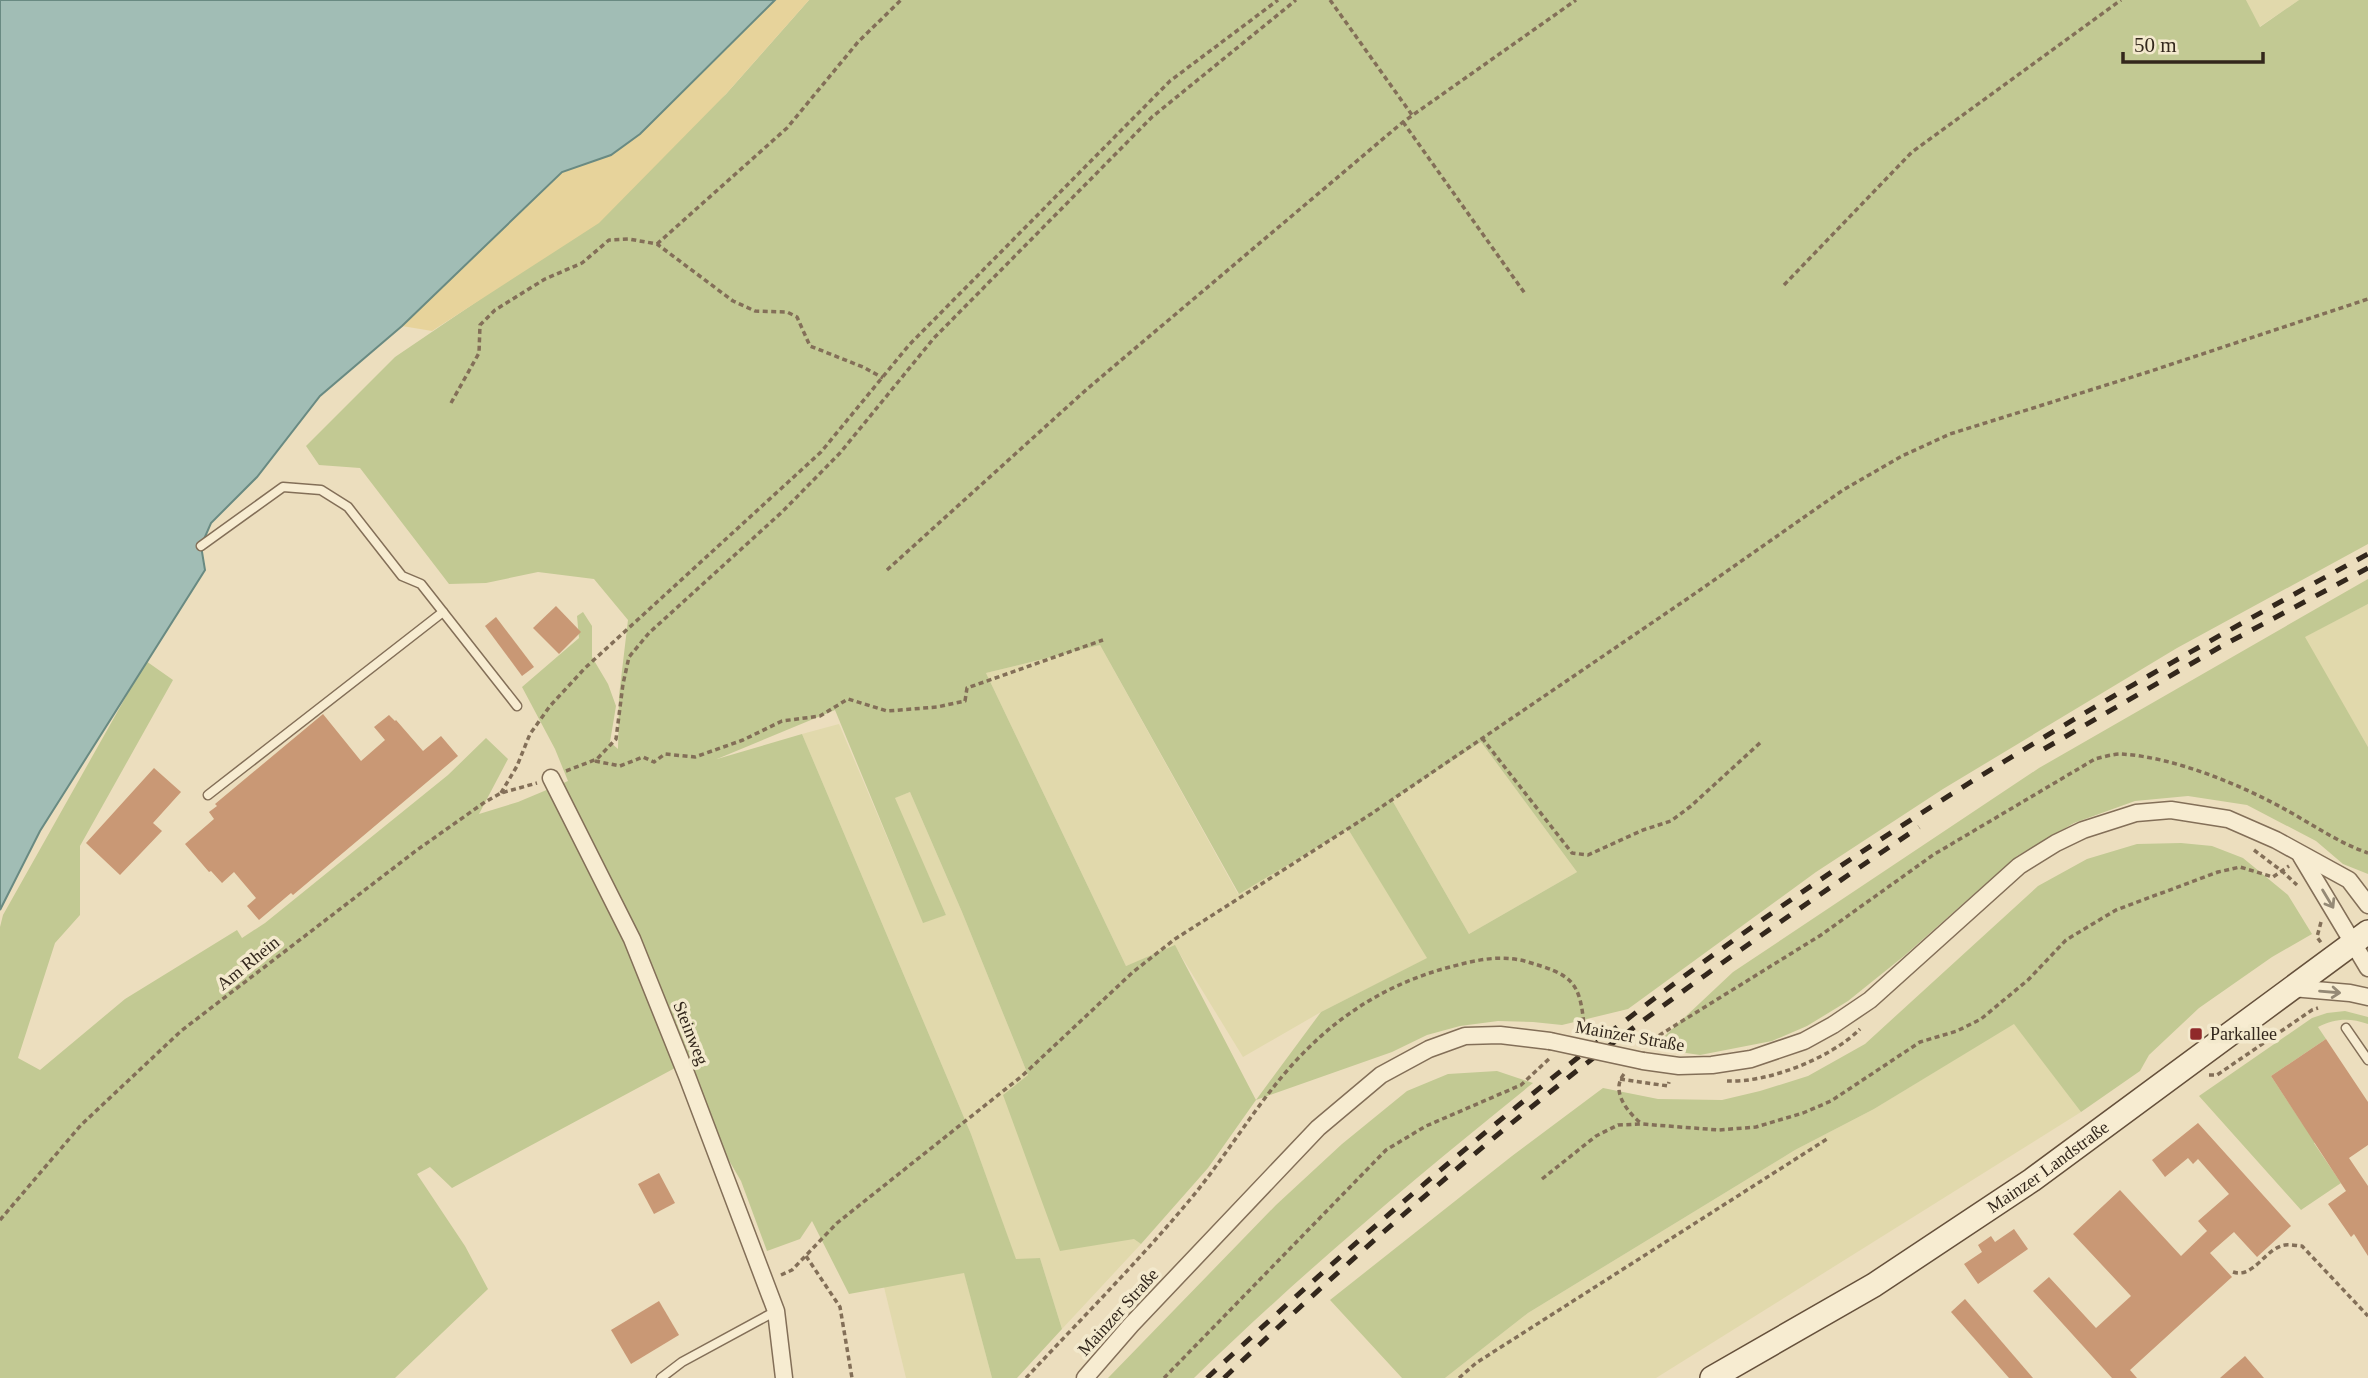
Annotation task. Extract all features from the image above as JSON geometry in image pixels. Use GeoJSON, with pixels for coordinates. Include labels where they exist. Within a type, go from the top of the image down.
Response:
{"type":"FeatureCollection","features":[{"type":"Feature","properties":{"kind":"main road","name":"Mainzer Landstraße"},"geometry":{"type":"LineString","coordinates":[[1712,1378],[1818,1319],[1944,1240],[2102,1130],[2360,938]]}},
{"type":"Feature","properties":{"kind":"street","name":"Steinweg"},"geometry":{"type":"LineString","coordinates":[[551,778],[632,939],[687,1076],[776,1311],[784,1378]]}},
{"type":"Feature","properties":{"kind":"street","name":"Mainzer Straße"},"geometry":{"type":"LineString","coordinates":[[1085,1378],[1131,1325],[1318,1128],[1381,1075],[1429,1049],[1465,1036],[1500,1035],[1553,1046],[1643,1056],[1679,1066],[1712,1065],[1751,1059],[1804,1041],[1833,1026],[1870,1000],[2019,866],[2056,843],[2136,813],[2171,810],[2228,819],[2276,840],[2349,880]]}},
{"type":"Feature","properties":{"kind":"street"},"geometry":{"type":"LineString","coordinates":[[2301,856],[2332,904],[2360,938],[2368,968]]}},
{"type":"Feature","properties":{"kind":"street"},"geometry":{"type":"LineString","coordinates":[[2349,880],[2368,884]]}},
{"type":"Feature","properties":{"kind":"street"},"geometry":{"type":"LineString","coordinates":[[2349,880],[2368,905]]}},
{"type":"Feature","properties":{"kind":"street"},"geometry":{"type":"LineString","coordinates":[[2292,988],[2368,997]]}},
{"type":"Feature","properties":{"kind":"lane"},"geometry":{"type":"LineString","coordinates":[[201,546],[283,487],[321,490],[348,508],[402,576],[421,584],[517,706]]}},
{"type":"Feature","properties":{"kind":"lane"},"geometry":{"type":"LineString","coordinates":[[208,795],[443,612]]}},
{"type":"Feature","properties":{"kind":"lane"},"geometry":{"type":"LineString","coordinates":[[2347,1028],[2368,1060]]}},
{"type":"Feature","properties":{"kind":"lane"},"geometry":{"type":"LineString","coordinates":[[662,1378],[682,1362],[776,1311]]}},
{"type":"Feature","properties":{"kind":"path"},"geometry":{"type":"LineString","coordinates":[[657,244],[787,128],[858,42],[901,0]]}},
{"type":"Feature","properties":{"kind":"path"},"geometry":{"type":"LineString","coordinates":[[501,793],[517,766],[530,734],[550,706],[585,668],[821,452],[909,345],[1170,81],[1278,0]]}},
{"type":"Feature","properties":{"kind":"path"},"geometry":{"type":"LineString","coordinates":[[592,761],[616,739],[622,684],[629,657],[649,633],[782,512],[840,453],[934,338],[1152,117],[1296,0]]}},
{"type":"Feature","properties":{"kind":"path"},"geometry":{"type":"LineString","coordinates":[[1330,0],[1412,115]]}},
{"type":"Feature","properties":{"kind":"path"},"geometry":{"type":"LineString","coordinates":[[887,570],[1087,389],[1403,122],[1576,0]]}},
{"type":"Feature","properties":{"kind":"path"},"geometry":{"type":"LineString","coordinates":[[1784,285],[1912,152],[2121,0]]}},
{"type":"Feature","properties":{"kind":"path"},"geometry":{"type":"LineString","coordinates":[[1403,122],[1526,295]]}},
{"type":"Feature","properties":{"kind":"path"},"geometry":{"type":"LineString","coordinates":[[451,404],[479,353],[480,325],[495,310],[545,279],[582,263],[609,240],[629,239],[657,244],[733,300],[755,311],[787,312],[797,317],[810,346],[883,378]]}},
{"type":"Feature","properties":{"kind":"path"},"geometry":{"type":"LineString","coordinates":[[765,1282],[792,1270],[837,1223],[1022,1076],[1133,972],[1175,939],[1371,814],[1687,599],[1843,489],[1902,456],[1951,434],[2148,373],[2368,299]]}},
{"type":"Feature","properties":{"kind":"path"},"geometry":{"type":"LineString","coordinates":[[592,761],[620,766],[643,757],[654,762],[665,754],[695,757],[743,740],[782,721],[820,716],[848,699],[887,711],[937,707],[965,701],[967,688],[1103,639]]}},
{"type":"Feature","properties":{"kind":"path"},"geometry":{"type":"LineString","coordinates":[[1482,737],[1572,853],[1588,855],[1643,830],[1671,821],[1761,742]]}},
{"type":"Feature","properties":{"kind":"path"},"geometry":{"type":"LineString","coordinates":[[1643,1056],[1650,1041],[1821,935],[1933,855],[2095,759],[2119,754],[2146,757],[2205,773],[2284,808],[2334,839],[2368,853]]}},
{"type":"Feature","properties":{"kind":"path","name":"Am Rhein"},"geometry":{"type":"LineString","coordinates":[[0,1220],[81,1125],[181,1031],[417,850],[501,793],[551,778],[592,761]]}},
{"type":"Feature","properties":{"kind":"path"},"geometry":{"type":"LineString","coordinates":[[2243,845],[2283,872],[2299,887]]}},
{"type":"Feature","properties":{"kind":"path"},"geometry":{"type":"LineString","coordinates":[[1542,1179],[1595,1136],[1618,1125],[1642,1124],[1719,1130],[1756,1127],[1831,1101],[1920,1042],[1958,1031],[1981,1019],[2028,980],[2066,940],[2116,910],[2218,872],[2240,867],[2273,877],[2301,856]]}},
{"type":"Feature","properties":{"kind":"path"},"geometry":{"type":"LineString","coordinates":[[2321,917],[2317,937],[2323,946]]}},
{"type":"Feature","properties":{"kind":"path"},"geometry":{"type":"LineString","coordinates":[[1026,1378],[1188,1202],[1281,1078],[1325,1032],[1375,995],[1427,973],[1484,958],[1519,959],[1560,972],[1575,985],[1582,1007],[1584,1026],[1575,1035]]}},
{"type":"Feature","properties":{"kind":"path"},"geometry":{"type":"LineString","coordinates":[[2203,1076],[2217,1075],[2312,1010],[2328,1006]]}},
{"type":"Feature","properties":{"kind":"path"},"geometry":{"type":"LineString","coordinates":[[1718,1081],[1739,1082],[1779,1075],[1819,1056],[1865,1025]]}},
{"type":"Feature","properties":{"kind":"path"},"geometry":{"type":"LineString","coordinates":[[1164,1378],[1386,1150],[1426,1126],[1492,1100],[1521,1085],[1553,1046]]}},
{"type":"Feature","properties":{"kind":"path"},"geometry":{"type":"LineString","coordinates":[[1627,1070],[1620,1079],[1619,1088],[1628,1114],[1642,1124]]}},
{"type":"Feature","properties":{"kind":"path"},"geometry":{"type":"LineString","coordinates":[[1658,1078],[1669,1080]]}},
{"type":"Feature","properties":{"kind":"path"},"geometry":{"type":"LineString","coordinates":[[1620,1079],[1668,1086]]}},
{"type":"Feature","properties":{"kind":"path"},"geometry":{"type":"LineString","coordinates":[[1459,1378],[1476,1363],[1827,1139]]}},
{"type":"Feature","properties":{"kind":"path"},"geometry":{"type":"LineString","coordinates":[[2233,1272],[2248,1272],[2279,1247],[2302,1247],[2368,1316]]}},
{"type":"Feature","properties":{"kind":"path"},"geometry":{"type":"LineString","coordinates":[[806,1256],[840,1307],[852,1378]]}},
{"type":"Feature","properties":{"kind":"shaded area"},"geometry":{"type":"Polygon","coordinates":[[[2246,0],[2299,0],[2259,27],[2246,0]]]}},
{"type":"Feature","properties":{"kind":"shaded area"},"geometry":{"type":"Polygon","coordinates":[[[2368,604],[2368,747],[2304,637],[2368,604]]]}},
{"type":"Feature","properties":{"kind":"shaded area"},"geometry":{"type":"Polygon","coordinates":[[[1100,645],[1238,894],[1348,829],[1428,958],[1321,1012],[1243,1057],[1175,946],[1126,966],[986,673],[1100,645]]]}},
{"type":"Feature","properties":{"kind":"shaded area"},"geometry":{"type":"Polygon","coordinates":[[[839,724],[923,922],[946,915],[894,798],[910,792],[1028,1075],[1135,1239],[1141,1244],[1062,1329],[1040,1258],[1016,1260],[971,1134],[802,734],[839,724]]]}},
{"type":"Feature","properties":{"kind":"shaded area"},"geometry":{"type":"Polygon","coordinates":[[[1481,742],[1577,872],[1469,934],[1392,800],[1481,742]]]}},
{"type":"Feature","properties":{"kind":"shaded area"},"geometry":{"type":"Polygon","coordinates":[[[2014,1023],[2081,1112],[1656,1378],[1445,1378],[1528,1313],[1795,1150],[1874,1109],[2014,1023]]]}},
{"type":"Feature","properties":{"kind":"shaded area"},"geometry":{"type":"Polygon","coordinates":[[[964,1272],[992,1378],[906,1378],[884,1287],[964,1272]]]}},
{"type":"Feature","properties":{"kind":"green space"},"geometry":{"type":"Polygon","coordinates":[[[809,0],[2246,0],[2260,27],[2299,0],[2368,0],[2368,544],[2177,648],[1943,789],[1816,872],[1628,1009],[1562,1025],[1498,1021],[1460,1026],[1427,1035],[1392,1052],[1256,1100],[1208,1168],[1141,1244],[1134,1239],[1060,1251],[1003,1095],[1028,1075],[962,912],[910,792],[895,798],[946,915],[923,923],[835,710],[717,759],[802,734],[971,1134],[1016,1259],[1040,1258],[1062,1329],[1017,1378],[992,1378],[964,1273],[849,1294],[812,1221],[800,1239],[767,1251],[741,1181],[675,1068],[452,1188],[430,1167],[417,1174],[465,1246],[488,1289],[395,1378],[0,1378],[0,927],[3,915],[146,661],[173,680],[80,846],[80,915],[55,943],[18,1058],[40,1070],[125,999],[237,930],[242,938],[265,923],[448,775],[486,738],[508,759],[479,814],[518,802],[568,781],[555,749],[522,687],[579,638],[577,616],[583,612],[592,626],[592,657],[608,684],[616,706],[610,742],[618,749],[619,696],[628,620],[594,579],[538,572],[486,583],[449,584],[360,468],[319,465],[306,446],[395,357],[479,300],[726,94],[809,0]],[[1100,645],[986,673],[1126,966],[1175,945],[1256,1100],[1321,1012],[1427,958],[1348,829],[1239,894],[1100,645]],[[1481,742],[1392,800],[1469,934],[1577,872],[1481,742]]]}},
{"type":"Feature","properties":{"kind":"green space"},"geometry":{"type":"Polygon","coordinates":[[[2368,579],[2368,604],[2305,637],[2368,747],[2368,874],[2343,864],[2316,841],[2247,805],[2188,796],[2135,801],[2074,823],[2017,856],[1904,956],[1848,1001],[1807,1026],[1772,1041],[1700,1055],[1652,1048],[1733,972],[2039,768],[2368,579]]]}},
{"type":"Feature","properties":{"kind":"green space"},"geometry":{"type":"Polygon","coordinates":[[[2181,843],[2212,846],[2243,858],[2288,895],[2312,934],[2272,957],[2199,1008],[2149,1055],[2140,1071],[2081,1112],[2014,1024],[1874,1109],[1795,1150],[1528,1313],[1445,1378],[1402,1378],[1330,1300],[1512,1156],[1603,1088],[1658,1099],[1722,1100],[1808,1076],[1865,1044],[2038,886],[2087,859],[2137,844],[2181,843]]]}},
{"type":"Feature","properties":{"kind":"green space"},"geometry":{"type":"Polygon","coordinates":[[[2345,1011],[2368,1017],[2368,1024],[2343,1020],[2318,1027],[2326,1039],[2271,1076],[2302,1123],[2352,1118],[2314,1143],[2341,1183],[2301,1210],[2199,1096],[2312,1018],[2345,1011]]]}},
{"type":"Feature","properties":{"kind":"green space"},"geometry":{"type":"Polygon","coordinates":[[[1497,1071],[1533,1083],[1360,1226],[1194,1378],[1108,1378],[1276,1205],[1342,1144],[1407,1091],[1448,1074],[1497,1071]]]}},
{"type":"Feature","properties":{"kind":"sand"},"geometry":{"type":"Polygon","coordinates":[[[775,0],[809,0],[726,94],[599,223],[432,331],[402,326],[562,172],[611,155],[640,134],[775,0]]]}},
{"type":"Feature","properties":{"kind":"water"},"geometry":{"type":"Polygon","coordinates":[[[0,0],[775,0],[640,134],[611,155],[562,172],[402,326],[320,396],[257,477],[211,523],[201,546],[205,570],[40,831],[0,910],[0,0]]]}},
{"type":"Feature","properties":{"kind":"building"},"geometry":{"type":"Polygon","coordinates":[[[556,606],[581,632],[559,654],[533,628],[556,606]]]}},
{"type":"Feature","properties":{"kind":"building"},"geometry":{"type":"Polygon","coordinates":[[[496,617],[534,667],[522,676],[485,626],[496,617]]]}},
{"type":"Feature","properties":{"kind":"building"},"geometry":{"type":"Polygon","coordinates":[[[323,714],[361,761],[385,740],[374,727],[389,715],[423,751],[441,736],[458,756],[293,895],[291,893],[259,920],[247,906],[256,898],[234,872],[222,883],[185,844],[214,819],[209,812],[217,806],[215,804],[323,714]]]}},
{"type":"Feature","properties":{"kind":"building"},"geometry":{"type":"Polygon","coordinates":[[[154,768],[181,792],[153,823],[162,831],[120,875],[86,843],[154,768]]]}},
{"type":"Feature","properties":{"kind":"building"},"geometry":{"type":"Polygon","coordinates":[[[2326,1039],[2368,1102],[2368,1145],[2349,1158],[2368,1186],[2368,1256],[2354,1234],[2351,1237],[2328,1204],[2346,1191],[2271,1076],[2326,1039]]]}},
{"type":"Feature","properties":{"kind":"building"},"geometry":{"type":"Polygon","coordinates":[[[2198,1123],[2291,1226],[2257,1257],[2234,1232],[2210,1253],[2232,1277],[2130,1370],[2137,1378],[2112,1378],[2033,1291],[2049,1277],[2096,1328],[2131,1296],[2073,1234],[2120,1190],[2181,1256],[2207,1231],[2198,1221],[2229,1194],[2198,1159],[2193,1164],[2188,1158],[2165,1177],[2152,1160],[2198,1123]]]}},
{"type":"Feature","properties":{"kind":"building"},"geometry":{"type":"Polygon","coordinates":[[[659,1173],[675,1203],[654,1214],[638,1184],[659,1173]]]}},
{"type":"Feature","properties":{"kind":"building"},"geometry":{"type":"Polygon","coordinates":[[[2014,1229],[2028,1249],[1978,1284],[1964,1264],[1982,1252],[1978,1245],[1991,1236],[1995,1242],[2014,1229]]]}},
{"type":"Feature","properties":{"kind":"building"},"geometry":{"type":"Polygon","coordinates":[[[1965,1299],[2033,1378],[2009,1378],[1951,1312],[1965,1299]]]}},
{"type":"Feature","properties":{"kind":"building"},"geometry":{"type":"Polygon","coordinates":[[[659,1301],[679,1335],[631,1364],[611,1330],[659,1301]]]}},
{"type":"Feature","properties":{"kind":"building"},"geometry":{"type":"Polygon","coordinates":[[[2245,1356],[2264,1378],[2220,1378],[2245,1356]]]}},
{"type":"Feature","properties":{"kind":"railway"},"geometry":{"type":"LineString","coordinates":[[1207,1378],[1348,1250],[1492,1127],[1717,952],[1864,850],[2005,761],[2222,634],[2368,554]]}},
{"type":"Feature","properties":{"kind":"railway"},"geometry":{"type":"LineString","coordinates":[[2044,749],[2220,647],[2368,568]]}},
{"type":"Feature","properties":{"kind":"railway"},"geometry":{"type":"LineString","coordinates":[[1224,1378],[1400,1218],[1583,1066],[1749,944],[1919,827]]}},
{"type":"Feature","properties":{"kind":"place","name":"Parkallee"},"geometry":{"type":"Point","coordinates":[2196,1034]}}]}
